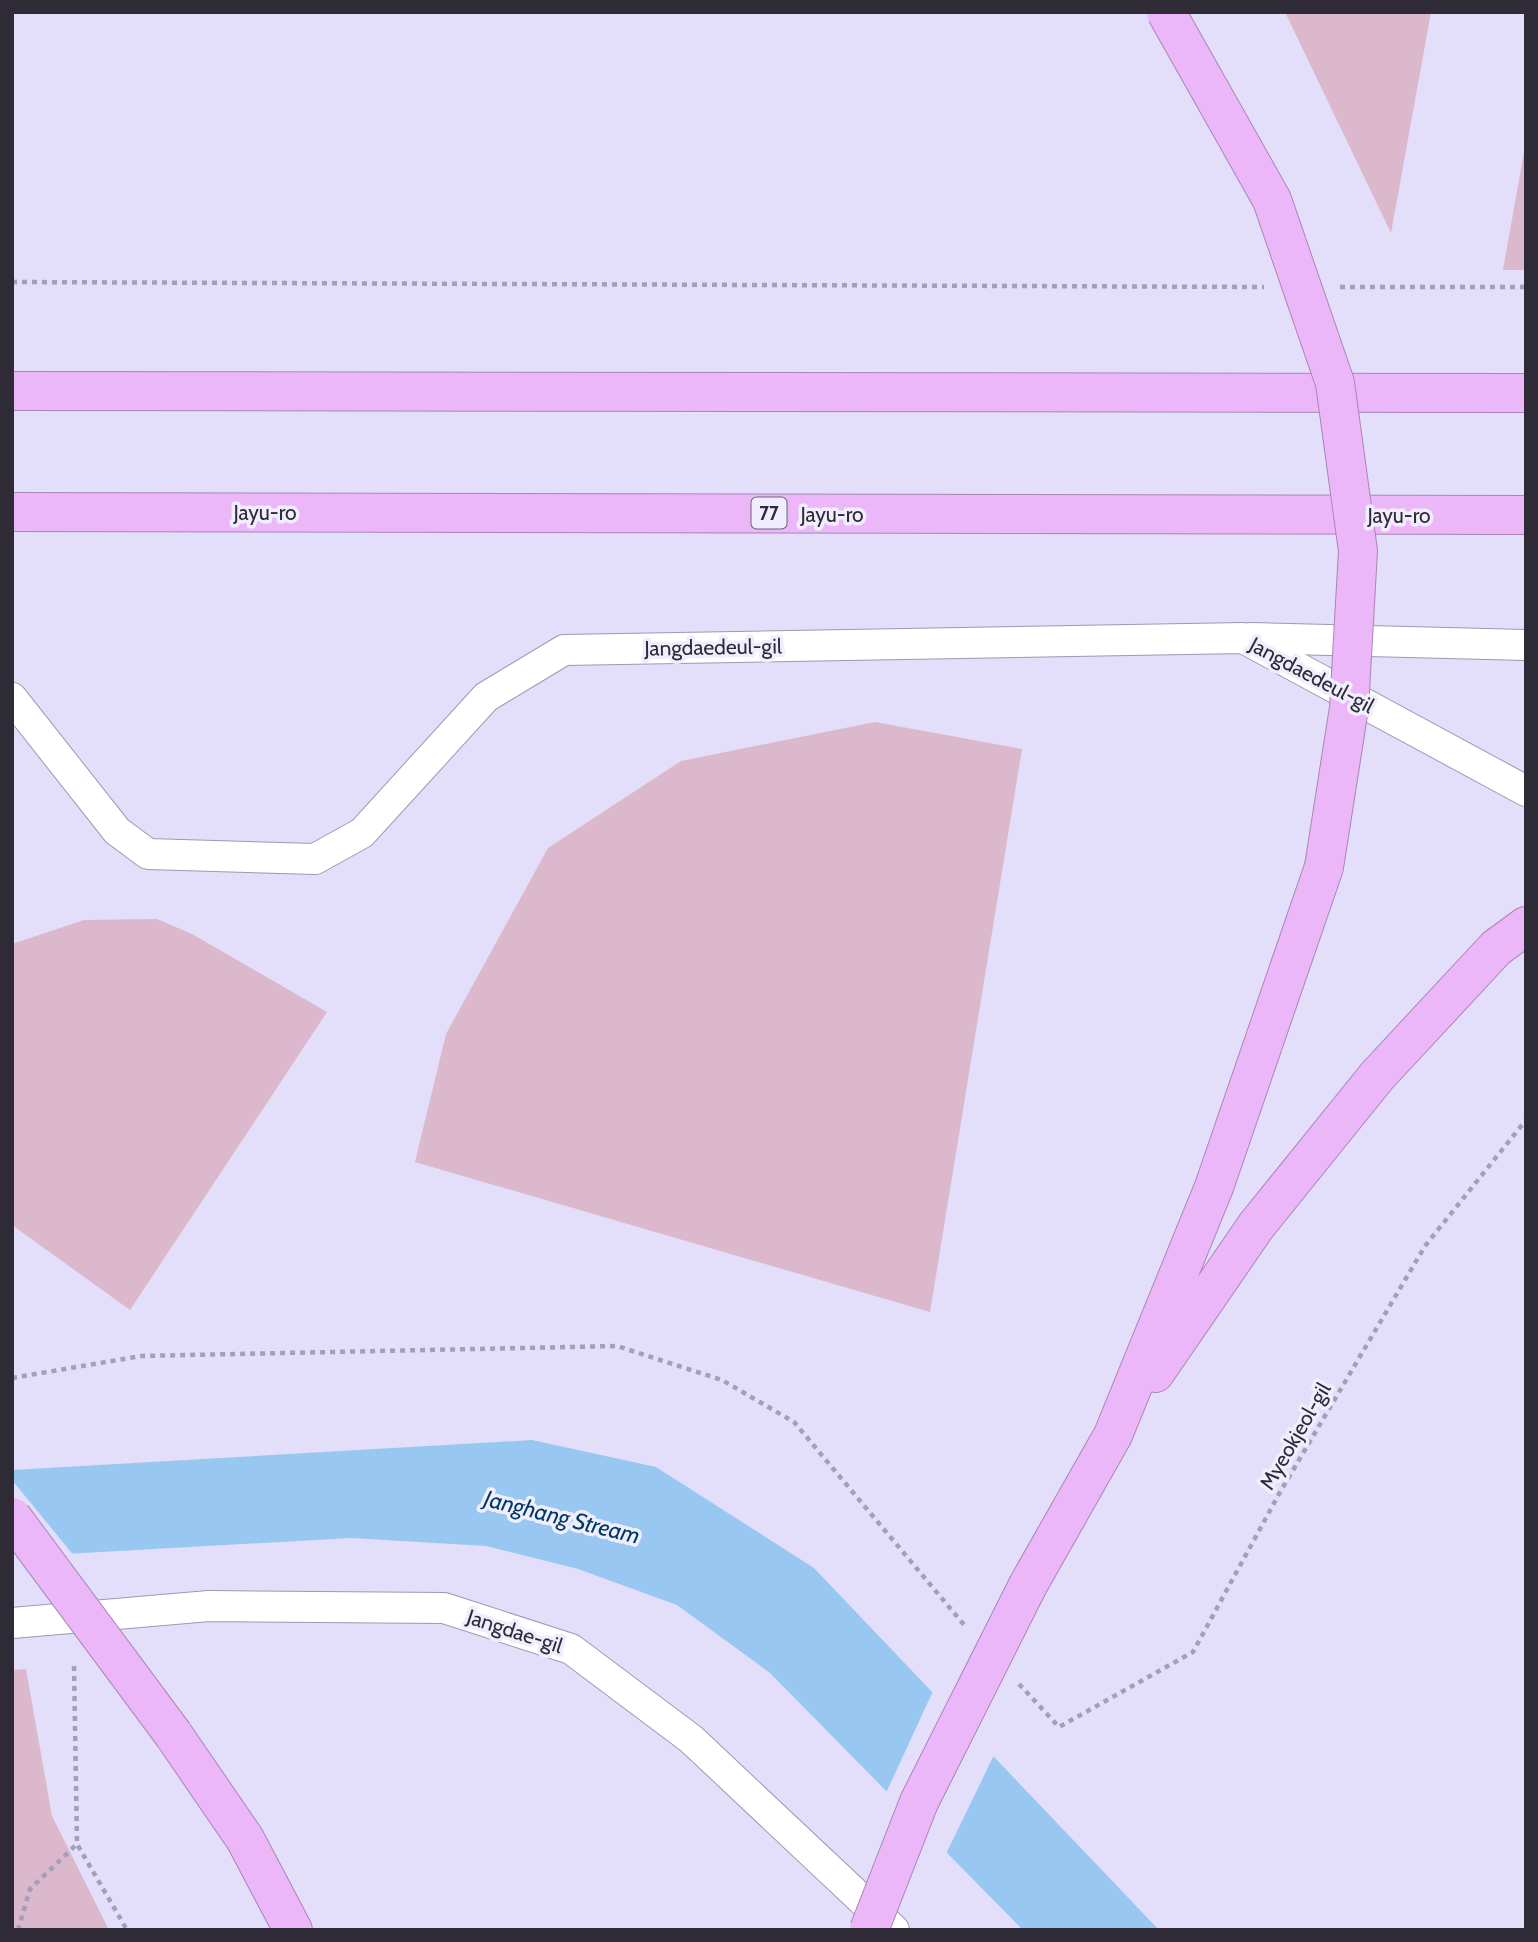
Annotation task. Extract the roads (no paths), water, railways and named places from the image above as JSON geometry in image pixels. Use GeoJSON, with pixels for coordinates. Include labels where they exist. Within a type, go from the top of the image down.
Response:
{"type":"FeatureCollection","features":[{"type":"Feature","properties":{"kind":"highway"},"geometry":{"type":"LineString","coordinates":[[1112,1435],[1214,1187],[1324,867],[1349,708],[1359,551],[1335,383],[1272,200],[1166,12]]}},
{"type":"Feature","properties":{"kind":"highway"},"geometry":{"type":"LineString","coordinates":[[12,391],[1526,393]]}},
{"type":"Feature","properties":{"kind":"highway","name":"Jayu-ro"},"geometry":{"type":"LineString","coordinates":[[12,512],[1526,515]]}},
{"type":"Feature","properties":{"kind":"highway"},"geometry":{"type":"LineString","coordinates":[[869,1930],[919,1802],[1028,1586],[1112,1435],[1255,1226],[1351,1108],[1496,948],[1526,926]]}},
{"type":"Feature","properties":{"kind":"highway"},"geometry":{"type":"LineString","coordinates":[[12,1517],[173,1734],[245,1839],[293,1930]]}},
{"type":"Feature","properties":{"kind":"street"},"geometry":{"type":"LineString","coordinates":[[1243,638],[1526,645]]}},
{"type":"Feature","properties":{"kind":"street","name":"Jangdaedeul-gil"},"geometry":{"type":"LineString","coordinates":[[12,698],[117,831],[148,854],[315,859],[362,833],[486,697],[564,650],[1243,638],[1522,785]]}},
{"type":"Feature","properties":{"kind":"street","name":"Jangdae-gil"},"geometry":{"type":"LineString","coordinates":[[12,1623],[74,1620],[209,1606],[444,1608],[571,1649],[691,1739],[894,1930]]}},
{"type":"Feature","properties":{"kind":"water","name":"Janghang Stream"},"geometry":{"type":"Polygon","coordinates":[[[532,1440],[656,1467],[814,1568],[1159,1930],[1023,1930],[770,1673],[677,1605],[578,1569],[486,1546],[351,1538],[12,1557],[12,1470],[532,1440]]]}}]}
